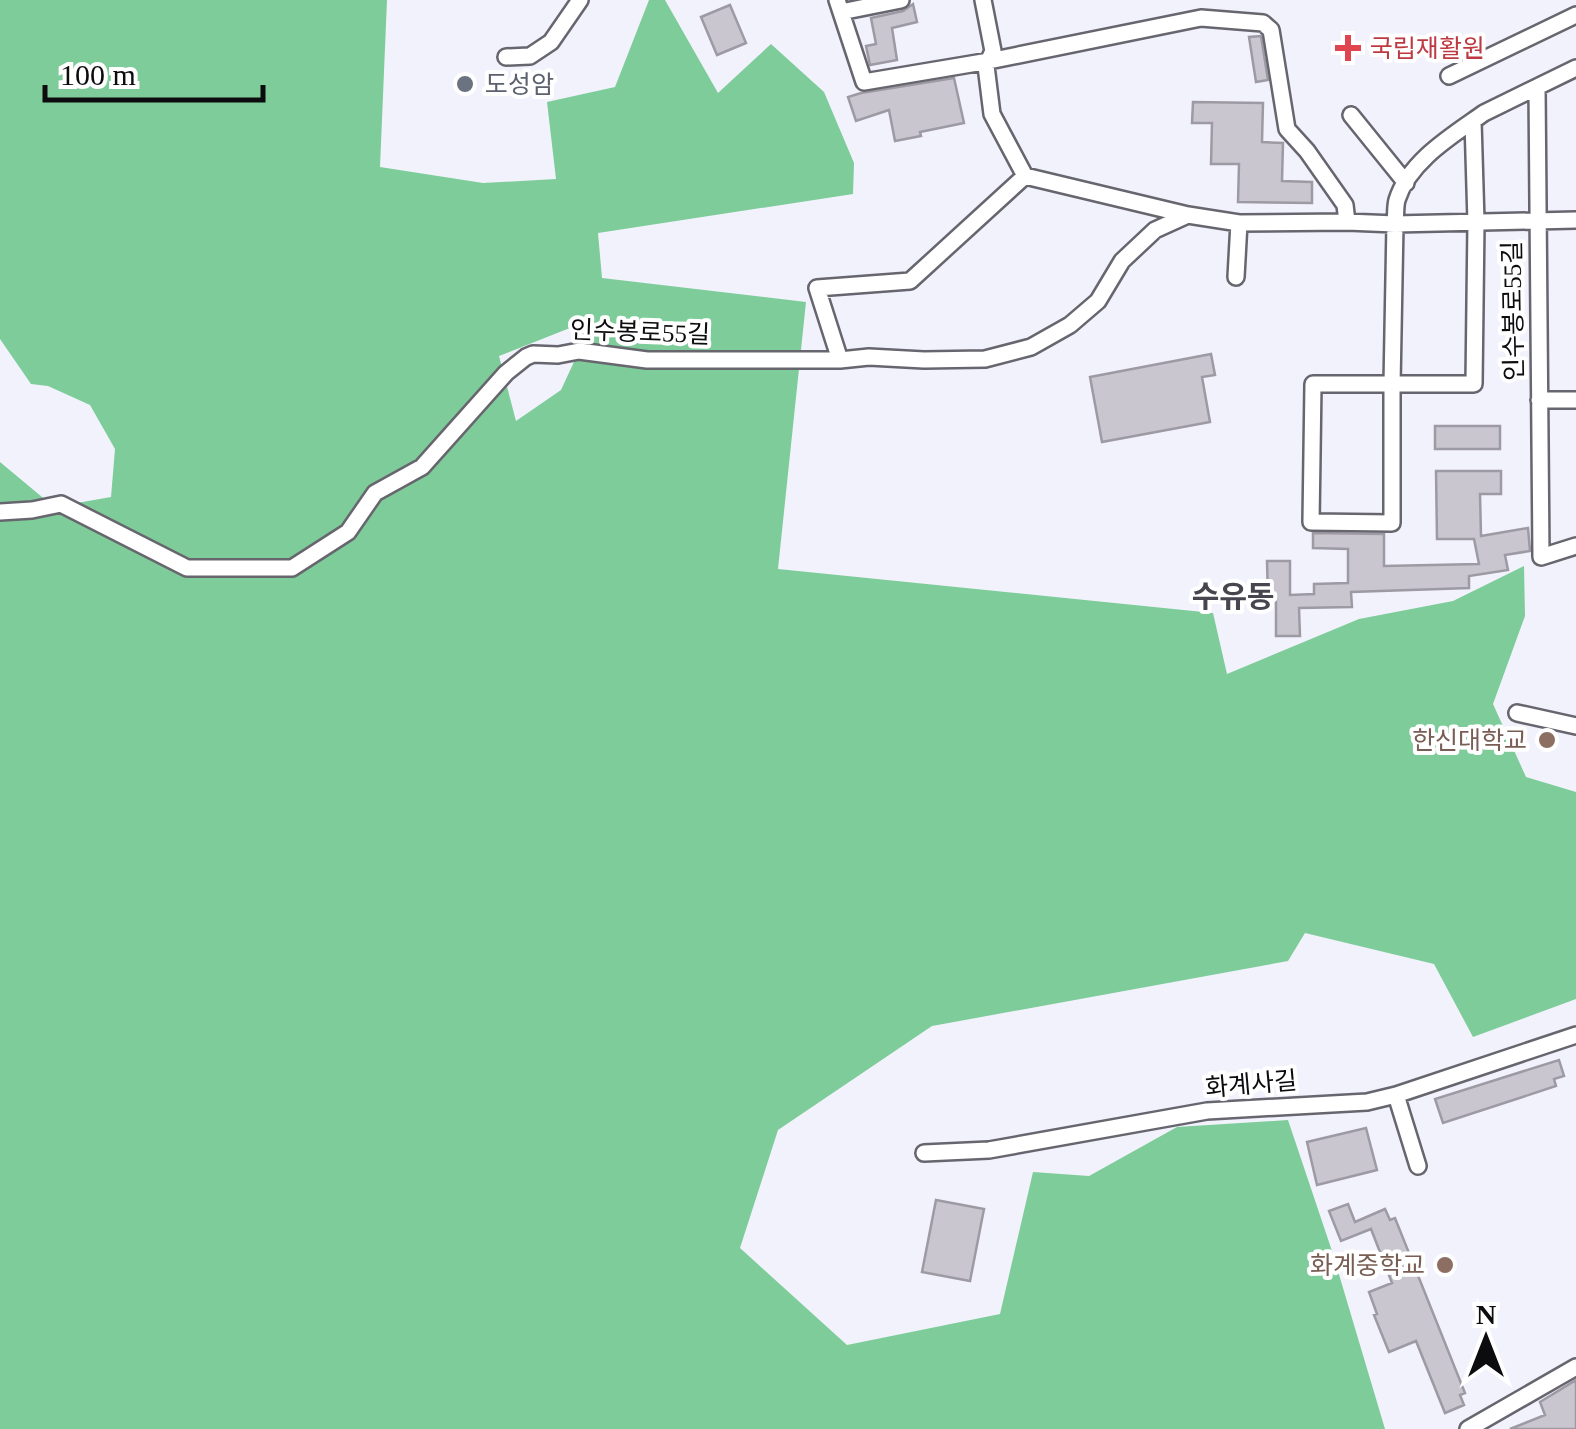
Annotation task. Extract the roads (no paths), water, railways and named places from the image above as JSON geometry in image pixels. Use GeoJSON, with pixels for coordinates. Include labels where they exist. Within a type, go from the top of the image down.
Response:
{"type":"FeatureCollection","features":[{"type":"Feature","properties":{"kind":"street"},"geometry":{"type":"LineString","coordinates":[[506,57],[530,56],[551,42],[580,0]]}},
{"type":"Feature","properties":{"kind":"street"},"geometry":{"type":"LineString","coordinates":[[901,0],[839,6],[864,82],[1201,18],[1262,23],[1271,30],[1288,129],[1344,205],[1347,222]]}},
{"type":"Feature","properties":{"kind":"street"},"geometry":{"type":"LineString","coordinates":[[983,0],[993,52],[986,66],[992,114],[1026,176],[1188,214]]}},
{"type":"Feature","properties":{"kind":"street"},"geometry":{"type":"LineString","coordinates":[[1209,0],[1210,19]]}},
{"type":"Feature","properties":{"kind":"street"},"geometry":{"type":"LineString","coordinates":[[1449,76],[1576,15]]}},
{"type":"Feature","properties":{"kind":"street"},"geometry":{"type":"LineString","coordinates":[[1392,385],[1312,384],[1311,522],[1392,522],[1395,224],[1397,199],[1406,183],[1440,144],[1472,121],[1576,68]]}},
{"type":"Feature","properties":{"kind":"street","name":"인수봉로55길"},"geometry":{"type":"LineString","coordinates":[[1536,87],[1540,557],[1576,546]]}},
{"type":"Feature","properties":{"kind":"street"},"geometry":{"type":"LineString","coordinates":[[1351,114],[1406,183]]}},
{"type":"Feature","properties":{"kind":"street","name":"인수봉로55길"},"geometry":{"type":"LineString","coordinates":[[1392,385],[1474,384],[1476,222],[1472,121]]}},
{"type":"Feature","properties":{"kind":"street"},"geometry":{"type":"LineString","coordinates":[[840,360],[817,288],[910,281],[1026,176]]}},
{"type":"Feature","properties":{"kind":"street","name":"인수봉로55길"},"geometry":{"type":"LineString","coordinates":[[0,512],[61,504],[187,568],[292,568],[348,532],[375,493],[422,467],[506,373],[533,354],[579,352],[647,360],[985,360],[1031,346],[1070,325],[1098,301],[1122,261],[1154,230],[1188,214],[1240,223],[1576,220]]}},
{"type":"Feature","properties":{"kind":"street"},"geometry":{"type":"LineString","coordinates":[[1236,277],[1240,223]]}},
{"type":"Feature","properties":{"kind":"street","name":"인수봉로55길"},"geometry":{"type":"LineString","coordinates":[[1539,400],[1576,400]]}},
{"type":"Feature","properties":{"kind":"street"},"geometry":{"type":"LineString","coordinates":[[1517,713],[1576,726]]}},
{"type":"Feature","properties":{"kind":"street","name":"화계사길"},"geometry":{"type":"LineString","coordinates":[[924,1152],[989,1150],[1207,1111],[1367,1102],[1576,1035]]}},
{"type":"Feature","properties":{"kind":"street"},"geometry":{"type":"LineString","coordinates":[[1396,1094],[1418,1166]]}},
{"type":"Feature","properties":{"kind":"street"},"geometry":{"type":"LineString","coordinates":[[1468,1429],[1576,1367]]}},
{"type":"Feature","properties":{"kind":"place","name":"국립재활원"},"geometry":{"type":"Point","coordinates":[1348,48]}},
{"type":"Feature","properties":{"kind":"place","name":"도성암"},"geometry":{"type":"Point","coordinates":[465,84]}},
{"type":"Feature","properties":{"kind":"place","name":"한신대학교"},"geometry":{"type":"Point","coordinates":[1547,740]}},
{"type":"Feature","properties":{"kind":"place","name":"화계중학교"},"geometry":{"type":"Point","coordinates":[1445,1265]}},
{"type":"Feature","properties":{"kind":"district","name":"수유동"},"geometry":{"type":"Point","coordinates":[1233,596]}}]}
